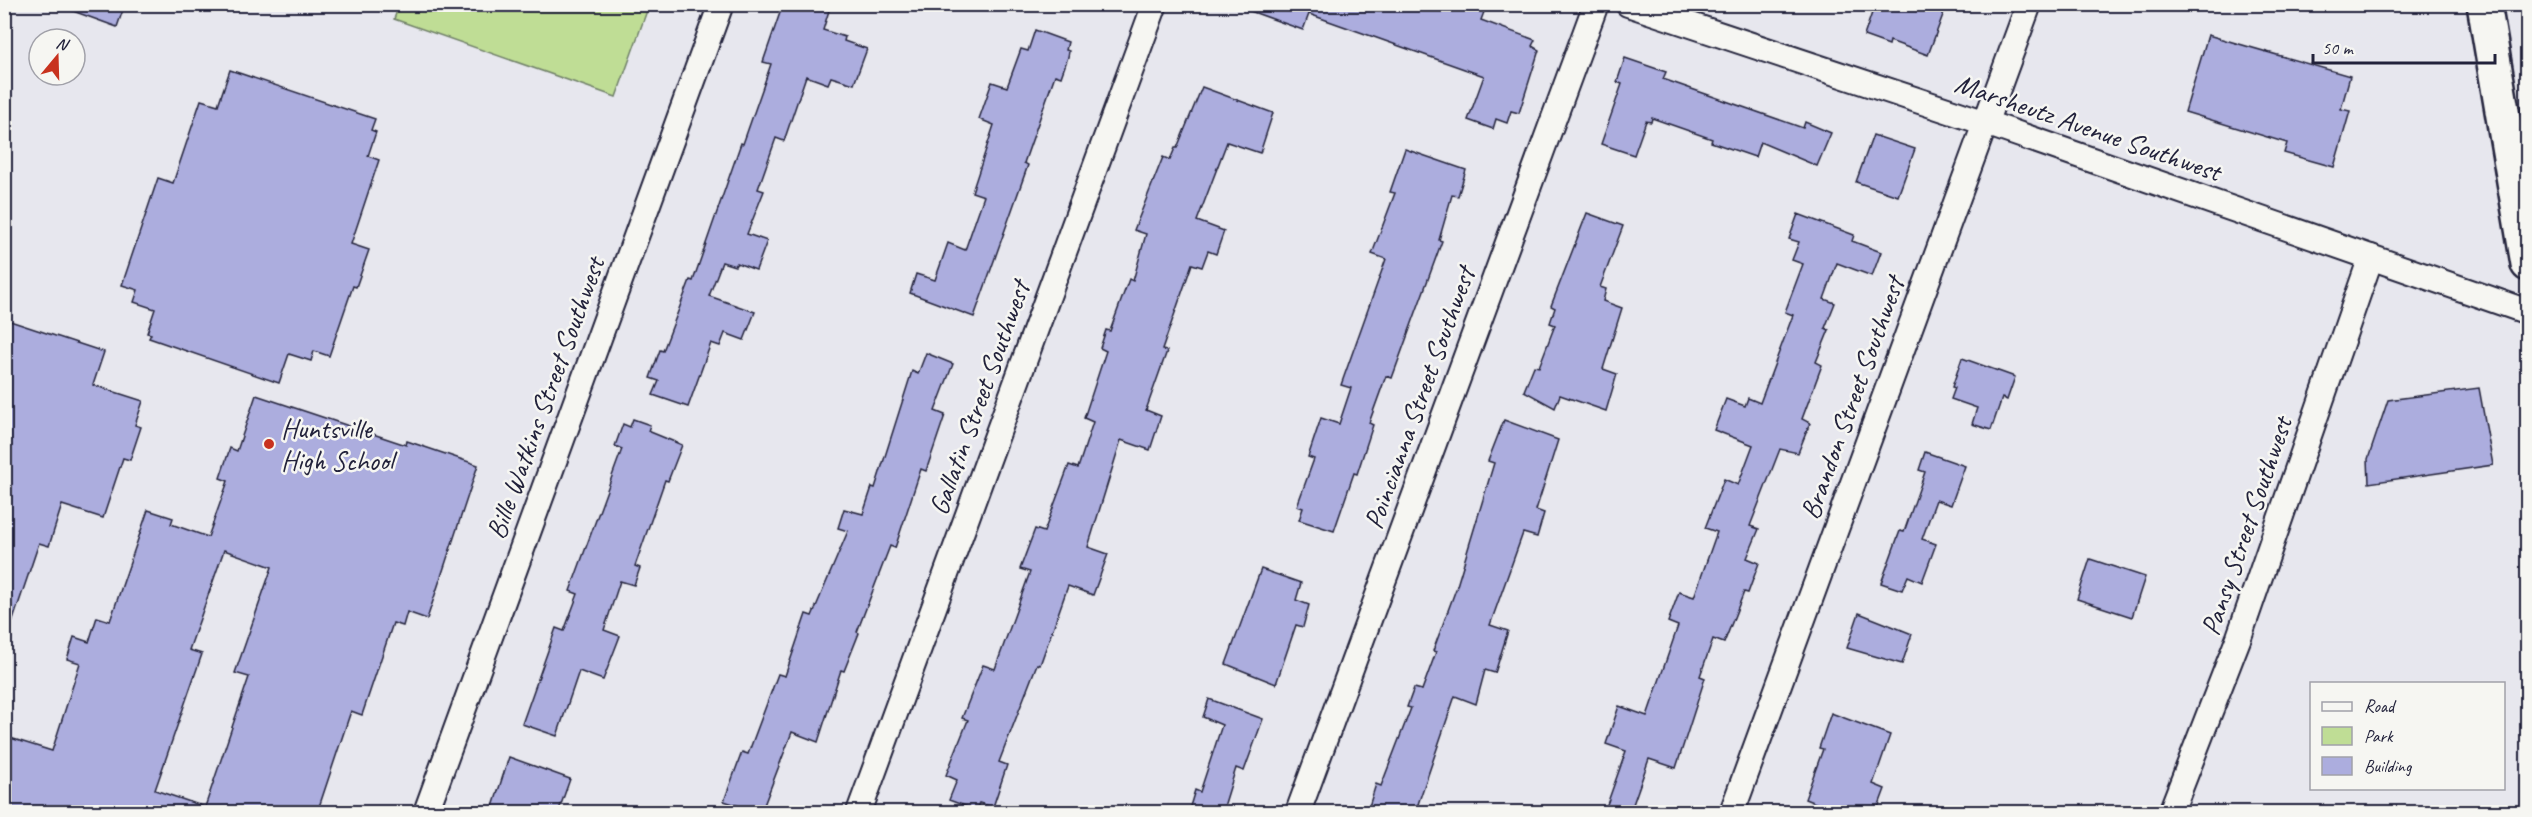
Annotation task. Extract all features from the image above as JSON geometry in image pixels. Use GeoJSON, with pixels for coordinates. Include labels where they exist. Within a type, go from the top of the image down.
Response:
{"type":"FeatureCollection","features":[{"type":"Feature","properties":{"kind":"main road"},"geometry":{"type":"LineString","coordinates":[[2484,4],[2528,264]]}},
{"type":"Feature","properties":{"kind":"street","name":"Bille Watkins Street Southwest"},"geometry":{"type":"LineString","coordinates":[[426,813],[721,4]]}},
{"type":"Feature","properties":{"kind":"street","name":"Gallatin Street Southwest"},"geometry":{"type":"LineString","coordinates":[[859,813],[1155,4]]}},
{"type":"Feature","properties":{"kind":"street","name":"Poincianna Street Southwest"},"geometry":{"type":"LineString","coordinates":[[1298,813],[1596,4]]}},
{"type":"Feature","properties":{"kind":"street","name":"Marsheutz Avenue Southwest"},"geometry":{"type":"LineString","coordinates":[[1628,4],[1986,123],[2528,312]]}},
{"type":"Feature","properties":{"kind":"street","name":"Brandon Street Southwest"},"geometry":{"type":"LineString","coordinates":[[1732,813],[2029,4]]}},
{"type":"Feature","properties":{"kind":"street","name":"Pansy Street Southwest"},"geometry":{"type":"LineString","coordinates":[[2171,813],[2239,638],[2372,257]]}},
{"type":"Feature","properties":{"kind":"green space"},"geometry":{"type":"Polygon","coordinates":[[[399,4],[649,5],[616,97],[394,19],[399,4]]]}},
{"type":"Feature","properties":{"kind":"building"},"geometry":{"type":"Polygon","coordinates":[[[63,4],[125,4],[117,27],[62,7],[63,4]]]}},
{"type":"Feature","properties":{"kind":"building"},"geometry":{"type":"Polygon","coordinates":[[[783,4],[831,4],[823,30],[845,37],[844,41],[867,49],[854,84],[831,77],[828,84],[806,76],[784,141],[776,138],[758,189],[764,191],[747,234],[767,241],[756,270],[737,263],[735,266],[722,262],[709,296],[755,312],[744,340],[725,333],[720,346],[711,343],[688,407],[653,395],[659,381],[650,378],[660,350],[663,351],[690,280],[693,281],[741,143],[743,144],[771,64],[763,62],[783,4]]]}},
{"type":"Feature","properties":{"kind":"building"},"geometry":{"type":"Polygon","coordinates":[[[1240,4],[1464,4],[1484,12],[1481,20],[1535,40],[1532,46],[1539,50],[1519,113],[1511,111],[1507,123],[1496,119],[1493,129],[1468,120],[1484,76],[1309,14],[1303,30],[1239,7],[1240,4]]]}},
{"type":"Feature","properties":{"kind":"building"},"geometry":{"type":"Polygon","coordinates":[[[1875,4],[1947,4],[1928,55],[1890,41],[1889,45],[1864,36],[1875,4]]]}},
{"type":"Feature","properties":{"kind":"building"},"geometry":{"type":"Polygon","coordinates":[[[1035,30],[1068,42],[1066,50],[1069,51],[1068,57],[1061,77],[1055,75],[1024,163],[1028,165],[974,317],[910,293],[916,274],[935,280],[948,243],[965,250],[984,196],[972,192],[994,125],[979,119],[992,82],[1007,87],[1021,49],[1028,51],[1035,30]]]}},
{"type":"Feature","properties":{"kind":"building"},"geometry":{"type":"Polygon","coordinates":[[[2208,35],[2350,76],[2341,109],[2350,111],[2334,167],[2284,153],[2287,143],[2185,112],[2208,35]]]}},
{"type":"Feature","properties":{"kind":"building"},"geometry":{"type":"Polygon","coordinates":[[[1625,58],[1666,72],[1663,79],[1803,128],[1805,122],[1831,133],[1817,166],[1760,142],[1755,157],[1652,118],[1651,122],[1646,121],[1634,155],[1601,144],[1622,84],[1617,82],[1625,58]]]}},
{"type":"Feature","properties":{"kind":"building"},"geometry":{"type":"Polygon","coordinates":[[[230,70],[375,119],[371,130],[376,132],[368,156],[379,160],[351,244],[369,250],[356,287],[353,286],[329,356],[314,351],[311,361],[289,354],[279,383],[149,338],[151,334],[147,333],[155,309],[134,302],[138,290],[122,285],[158,178],[173,183],[201,100],[218,105],[230,70]]]}},
{"type":"Feature","properties":{"kind":"building"},"geometry":{"type":"Polygon","coordinates":[[[1202,87],[1273,113],[1260,153],[1227,142],[1197,221],[1224,231],[1216,254],[1208,251],[1202,267],[1192,264],[1162,350],[1167,351],[1146,410],[1161,416],[1150,450],[1121,440],[1088,547],[1108,554],[1093,595],[1068,586],[1040,665],[1037,664],[999,762],[1007,765],[993,807],[979,803],[976,810],[949,800],[957,780],[946,775],[968,720],[962,718],[983,665],[995,669],[1030,572],[1020,569],[1035,529],[1044,532],[1069,465],[1078,468],[1093,422],[1084,418],[1106,351],[1100,348],[1106,330],[1110,331],[1129,279],[1133,281],[1146,234],[1134,230],[1163,157],[1170,160],[1177,148],[1202,87]]]}},
{"type":"Feature","properties":{"kind":"building"},"geometry":{"type":"Polygon","coordinates":[[[1873,135],[1915,149],[1898,196],[1856,182],[1873,135]]]}},
{"type":"Feature","properties":{"kind":"building"},"geometry":{"type":"Polygon","coordinates":[[[1405,149],[1466,170],[1458,196],[1452,195],[1439,240],[1442,241],[1392,378],[1386,376],[1369,423],[1373,425],[1357,474],[1354,473],[1334,531],[1299,520],[1303,508],[1297,506],[1314,459],[1308,457],[1321,418],[1339,424],[1351,388],[1341,385],[1386,259],[1372,254],[1395,193],[1390,192],[1405,149]]]}},
{"type":"Feature","properties":{"kind":"building"},"geometry":{"type":"Polygon","coordinates":[[[1587,213],[1623,226],[1600,287],[1606,289],[1603,301],[1622,308],[1603,369],[1617,374],[1606,411],[1560,395],[1555,408],[1524,391],[1534,366],[1539,367],[1555,325],[1550,323],[1555,308],[1551,306],[1587,213]]]}},
{"type":"Feature","properties":{"kind":"building"},"geometry":{"type":"Polygon","coordinates":[[[1798,214],[1854,235],[1852,241],[1881,252],[1872,276],[1837,263],[1824,299],[1835,303],[1825,328],[1829,330],[1816,362],[1822,365],[1802,419],[1810,423],[1798,453],[1780,449],[1750,526],[1759,529],[1747,558],[1759,563],[1748,593],[1744,592],[1724,643],[1713,639],[1700,676],[1705,678],[1676,768],[1649,759],[1630,813],[1604,813],[1626,751],[1606,744],[1619,706],[1647,716],[1678,626],[1668,622],[1679,592],[1694,597],[1717,532],[1705,528],[1724,479],[1738,485],[1753,445],[1714,430],[1726,399],[1745,406],[1748,398],[1760,403],[1793,315],[1785,312],[1803,264],[1792,260],[1799,242],[1789,239],[1798,214]]]}},
{"type":"Feature","properties":{"kind":"building"},"geometry":{"type":"Polygon","coordinates":[[[4,319],[104,352],[93,385],[143,401],[135,425],[141,427],[130,460],[123,458],[103,518],[62,505],[49,546],[39,543],[8,635],[4,635],[4,319]]]}},
{"type":"Feature","properties":{"kind":"building"},"geometry":{"type":"Polygon","coordinates":[[[926,353],[953,364],[935,411],[945,415],[926,471],[921,469],[895,548],[890,546],[844,671],[841,670],[818,742],[792,732],[761,813],[724,801],[742,752],[748,754],[778,674],[785,676],[806,614],[812,616],[848,531],[838,528],[844,509],[863,514],[872,487],[875,488],[912,371],[918,374],[926,353]]]}},
{"type":"Feature","properties":{"kind":"building"},"geometry":{"type":"Polygon","coordinates":[[[1962,358],[2015,377],[2007,400],[2002,398],[1991,430],[1972,424],[1977,408],[1951,399],[1955,388],[1952,387],[1962,358]]]}},
{"type":"Feature","properties":{"kind":"building"},"geometry":{"type":"Polygon","coordinates":[[[2479,388],[2493,465],[2369,483],[2368,459],[2388,400],[2479,388]]]}},
{"type":"Feature","properties":{"kind":"building"},"geometry":{"type":"Polygon","coordinates":[[[256,395],[406,445],[407,441],[478,465],[427,619],[407,612],[403,626],[393,623],[362,715],[351,711],[317,813],[4,813],[4,736],[52,751],[80,663],[67,659],[74,637],[89,642],[97,617],[110,621],[148,510],[173,518],[171,524],[208,537],[228,481],[220,478],[230,448],[237,451],[256,395]],[[224,550],[189,650],[202,654],[155,790],[205,807],[249,677],[235,673],[272,567],[224,550]]]}},
{"type":"Feature","properties":{"kind":"building"},"geometry":{"type":"Polygon","coordinates":[[[633,419],[650,425],[648,431],[682,445],[668,481],[665,480],[635,566],[640,568],[634,585],[620,581],[604,630],[620,636],[603,680],[579,671],[557,736],[522,724],[556,628],[564,631],[578,594],[570,591],[622,449],[615,446],[623,424],[630,427],[633,419]]]}},
{"type":"Feature","properties":{"kind":"building"},"geometry":{"type":"Polygon","coordinates":[[[1504,420],[1558,440],[1536,510],[1544,513],[1537,537],[1523,533],[1490,625],[1508,631],[1495,673],[1485,670],[1476,704],[1455,696],[1415,813],[1367,813],[1376,784],[1381,786],[1411,708],[1407,707],[1414,688],[1422,690],[1436,652],[1433,651],[1456,589],[1494,463],[1488,461],[1504,420]]]}},
{"type":"Feature","properties":{"kind":"building"},"geometry":{"type":"Polygon","coordinates":[[[1925,452],[1965,466],[1951,505],[1936,500],[1922,539],[1936,544],[1922,582],[1908,576],[1902,590],[1881,583],[1900,531],[1904,532],[1925,472],[1919,470],[1925,452]]]}},
{"type":"Feature","properties":{"kind":"building"},"geometry":{"type":"Polygon","coordinates":[[[2090,559],[2145,577],[2132,617],[2077,599],[2090,559]]]}},
{"type":"Feature","properties":{"kind":"building"},"geometry":{"type":"Polygon","coordinates":[[[1261,569],[1301,583],[1296,600],[1309,605],[1303,627],[1296,625],[1276,684],[1226,664],[1261,569]]]}},
{"type":"Feature","properties":{"kind":"building"},"geometry":{"type":"Polygon","coordinates":[[[1859,613],[1912,634],[1902,664],[1847,648],[1859,613]]]}},
{"type":"Feature","properties":{"kind":"building"},"geometry":{"type":"Polygon","coordinates":[[[1209,699],[1263,719],[1244,771],[1236,768],[1222,813],[1188,813],[1195,790],[1200,792],[1222,725],[1203,717],[1209,699]]]}},
{"type":"Feature","properties":{"kind":"building"},"geometry":{"type":"Polygon","coordinates":[[[1831,713],[1890,735],[1873,784],[1885,789],[1876,813],[1840,813],[1805,799],[1823,749],[1819,748],[1831,713]]]}},
{"type":"Feature","properties":{"kind":"building"},"geometry":{"type":"Polygon","coordinates":[[[509,757],[570,779],[558,813],[491,813],[509,757]]]}},
{"type":"Feature","properties":{"kind":"place","name":"Huntsville High School"},"geometry":{"type":"Point","coordinates":[269,444]}}]}
